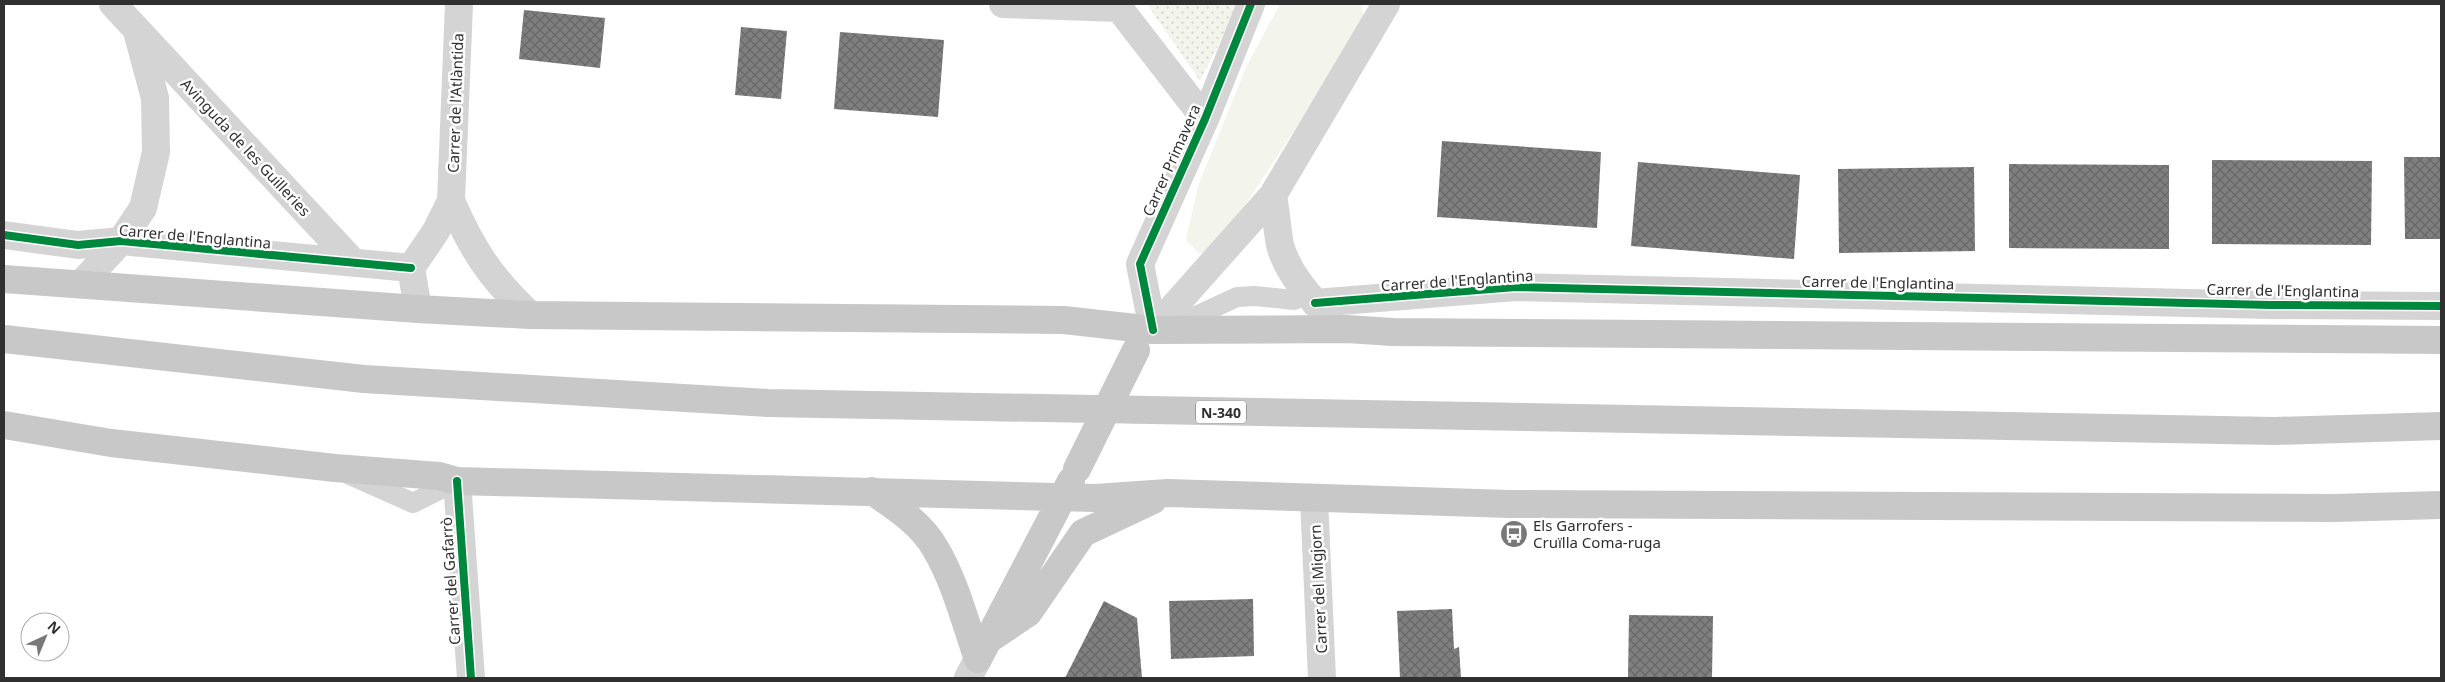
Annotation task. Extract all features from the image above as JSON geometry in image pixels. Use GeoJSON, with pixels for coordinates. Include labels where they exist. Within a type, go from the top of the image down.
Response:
{"type":"FeatureCollection","features":[{"type":"Feature","properties":{"kind":"main road"},"geometry":{"type":"LineString","coordinates":[[4,279],[418,309],[530,315],[1064,320],[1151,336],[1347,329],[1393,332],[2441,340]]}},
{"type":"Feature","properties":{"kind":"main road"},"geometry":{"type":"LineString","coordinates":[[978,659],[1078,469],[1151,336]]}},
{"type":"Feature","properties":{"kind":"main road","name":"N-340"},"geometry":{"type":"LineString","coordinates":[[4,339],[364,379],[768,403],[2275,432],[2441,426]]}},
{"type":"Feature","properties":{"kind":"main road"},"geometry":{"type":"LineString","coordinates":[[4,425],[111,443],[335,468],[439,476],[457,481],[1095,498],[1168,493],[1509,504],[2264,508],[2441,505]]}},
{"type":"Feature","properties":{"kind":"main road"},"geometry":{"type":"LineString","coordinates":[[872,491],[904,513],[934,547],[956,595],[978,659]]}},
{"type":"Feature","properties":{"kind":"main road"},"geometry":{"type":"LineString","coordinates":[[978,659],[1028,613],[1083,533],[1168,493]]}},
{"type":"Feature","properties":{"kind":"street","name":"Avinguda de les Guilleries"},"geometry":{"type":"LineString","coordinates":[[114,4],[354,263]]}},
{"type":"Feature","properties":{"kind":"street","name":"Carrer de l'Atlàntida"},"geometry":{"type":"LineString","coordinates":[[411,268],[436,232],[451,201],[459,4]]}},
{"type":"Feature","properties":{"kind":"street"},"geometry":{"type":"LineString","coordinates":[[1003,4],[1119,8],[1205,120]]}},
{"type":"Feature","properties":{"kind":"street","name":"Carrer Primavera"},"geometry":{"type":"LineString","coordinates":[[1151,336],[1140,264],[1205,120],[1250,4]]}},
{"type":"Feature","properties":{"kind":"street"},"geometry":{"type":"LineString","coordinates":[[1151,336],[1273,194],[1386,4]]}},
{"type":"Feature","properties":{"kind":"street","name":"Avinguda de les Guilleries"},"geometry":{"type":"LineString","coordinates":[[82,284],[122,242],[143,208],[156,152],[155,98],[137,31]]}},
{"type":"Feature","properties":{"kind":"street"},"geometry":{"type":"LineString","coordinates":[[1273,194],[1281,246],[1292,272],[1312,299],[1347,329]]}},
{"type":"Feature","properties":{"kind":"street","name":"Carrer de l'Atlàntida"},"geometry":{"type":"LineString","coordinates":[[451,201],[468,242],[486,268],[505,292],[530,315]]}},
{"type":"Feature","properties":{"kind":"street","name":"Carrer de l'Englantina"},"geometry":{"type":"LineString","coordinates":[[4,235],[78,245],[122,242],[411,268]]}},
{"type":"Feature","properties":{"kind":"street"},"geometry":{"type":"LineString","coordinates":[[411,268],[418,309]]}},
{"type":"Feature","properties":{"kind":"street","name":"Carrer de l'Englantina"},"geometry":{"type":"LineString","coordinates":[[1312,299],[1516,287],[2260,304],[2441,306]]}},
{"type":"Feature","properties":{"kind":"street","name":"Carrer del Gafarrò"},"geometry":{"type":"LineString","coordinates":[[457,481],[471,678]]}},
{"type":"Feature","properties":{"kind":"street","name":"Carrer del Migjorn"},"geometry":{"type":"LineString","coordinates":[[1314,499],[1322,678]]}},
{"type":"Feature","properties":{"kind":"lane"},"geometry":{"type":"LineString","coordinates":[[1151,336],[1237,297],[1312,299]]}},
{"type":"Feature","properties":{"kind":"shaded area"},"geometry":{"type":"Polygon","coordinates":[[[1147,4],[1240,4],[1200,81],[1147,4]]]}},
{"type":"Feature","properties":{"kind":"shaded area"},"geometry":{"type":"Polygon","coordinates":[[[1280,4],[1361,4],[1365,22],[1221,242],[1200,254],[1186,240],[1198,186],[1247,65],[1280,4]]]}},
{"type":"Feature","properties":{"kind":"building"},"geometry":{"type":"Polygon","coordinates":[[[524,10],[605,18],[600,68],[519,59],[524,10]]]}},
{"type":"Feature","properties":{"kind":"building"},"geometry":{"type":"Polygon","coordinates":[[[741,27],[787,31],[781,99],[735,95],[741,27]]]}},
{"type":"Feature","properties":{"kind":"building"},"geometry":{"type":"Polygon","coordinates":[[[840,32],[944,40],[938,117],[834,109],[840,32]]]}},
{"type":"Feature","properties":{"kind":"building"},"geometry":{"type":"Polygon","coordinates":[[[1442,141],[1601,152],[1597,228],[1437,217],[1442,141]]]}},
{"type":"Feature","properties":{"kind":"building"},"geometry":{"type":"Polygon","coordinates":[[[2404,157],[2441,157],[2441,239],[2405,239],[2404,157]]]}},
{"type":"Feature","properties":{"kind":"building"},"geometry":{"type":"Polygon","coordinates":[[[2212,160],[2372,161],[2371,245],[2212,244],[2212,160]]]}},
{"type":"Feature","properties":{"kind":"building"},"geometry":{"type":"Polygon","coordinates":[[[1638,162],[1800,175],[1794,259],[1631,246],[1638,162]]]}},
{"type":"Feature","properties":{"kind":"building"},"geometry":{"type":"Polygon","coordinates":[[[2009,164],[2169,165],[2169,249],[2009,248],[2009,164]]]}},
{"type":"Feature","properties":{"kind":"building"},"geometry":{"type":"Polygon","coordinates":[[[1974,167],[1975,251],[1839,253],[1838,169],[1974,167]]]}},
{"type":"Feature","properties":{"kind":"building"},"geometry":{"type":"Polygon","coordinates":[[[1253,599],[1254,656],[1171,659],[1169,601],[1253,599]]]}},
{"type":"Feature","properties":{"kind":"building"},"geometry":{"type":"Polygon","coordinates":[[[1104,601],[1137,618],[1142,678],[1065,678],[1104,601]]]}},
{"type":"Feature","properties":{"kind":"building"},"geometry":{"type":"Polygon","coordinates":[[[1452,609],[1454,649],[1459,647],[1461,678],[1400,678],[1397,611],[1452,609]]]}},
{"type":"Feature","properties":{"kind":"building"},"geometry":{"type":"Polygon","coordinates":[[[1629,615],[1713,616],[1712,678],[1628,678],[1629,615]]]}},
{"type":"Feature","properties":{"kind":"cycle path"},"geometry":{"type":"LineString","coordinates":[[1153,330],[1140,264],[1205,119],[1251,4]]}},
{"type":"Feature","properties":{"kind":"cycle path"},"geometry":{"type":"LineString","coordinates":[[4,235],[78,245],[121,241],[411,268]]}},
{"type":"Feature","properties":{"kind":"cycle path"},"geometry":{"type":"LineString","coordinates":[[1315,303],[1516,287],[2270,305],[2441,306]]}},
{"type":"Feature","properties":{"kind":"cycle path"},"geometry":{"type":"LineString","coordinates":[[457,481],[471,678]]}},
{"type":"Feature","properties":{"kind":"place","name":"Els Garrofers - Cruïlla Coma-ruga"},"geometry":{"type":"Point","coordinates":[1514,534]}}]}
